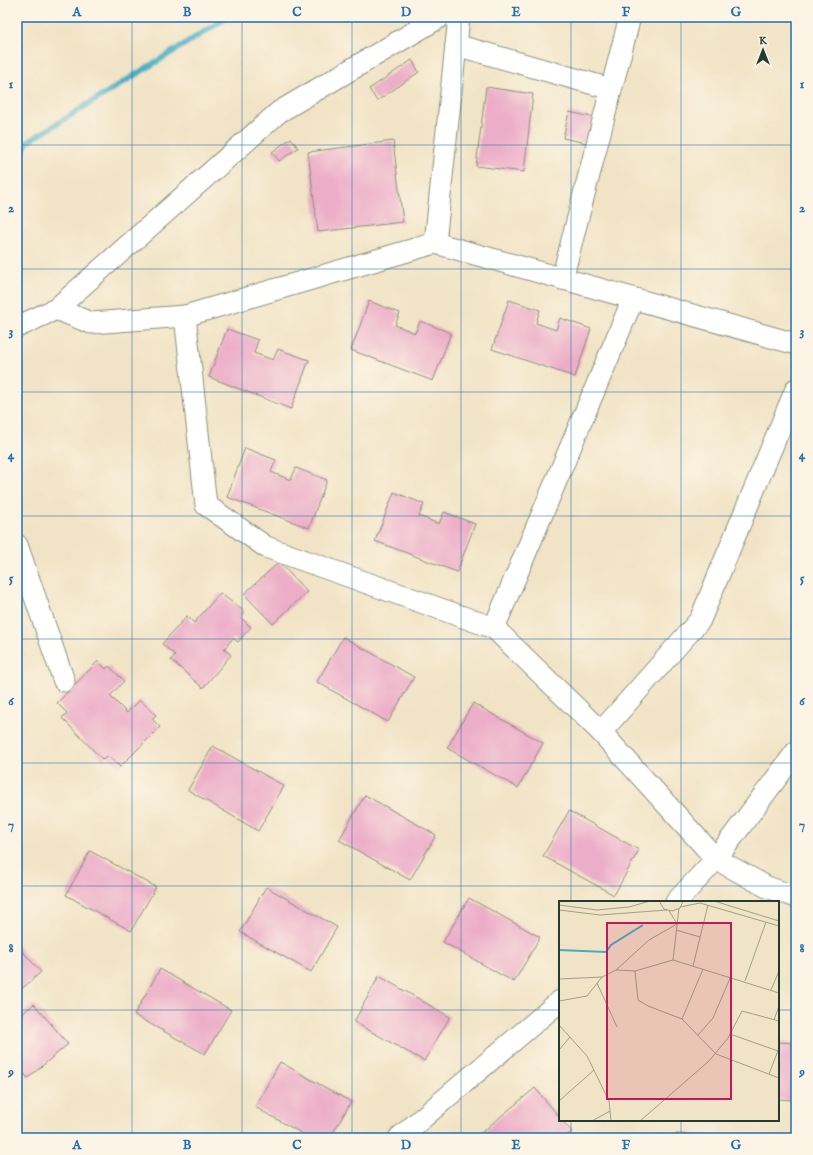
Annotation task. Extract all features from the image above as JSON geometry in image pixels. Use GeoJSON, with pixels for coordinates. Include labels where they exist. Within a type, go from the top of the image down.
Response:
{"type":"FeatureCollection","features":[{"type":"Feature","properties":{"kind":"street"},"geometry":{"type":"LineString","coordinates":[[17,327],[56,309],[278,112],[440,17]]}},
{"type":"Feature","properties":{"kind":"street"},"geometry":{"type":"LineString","coordinates":[[435,243],[459,17]]}},
{"type":"Feature","properties":{"kind":"street"},"geometry":{"type":"LineString","coordinates":[[562,279],[630,17]]}},
{"type":"Feature","properties":{"kind":"street"},"geometry":{"type":"LineString","coordinates":[[456,45],[611,89]]}},
{"type":"Feature","properties":{"kind":"street"},"geometry":{"type":"LineString","coordinates":[[56,309],[91,323],[185,316],[435,243],[796,344]]}},
{"type":"Feature","properties":{"kind":"street"},"geometry":{"type":"LineString","coordinates":[[494,628],[633,298]]}},
{"type":"Feature","properties":{"kind":"street"},"geometry":{"type":"LineString","coordinates":[[185,316],[206,505],[266,547],[494,628],[601,732],[716,859],[767,887],[796,897]]}},
{"type":"Feature","properties":{"kind":"street"},"geometry":{"type":"LineString","coordinates":[[601,732],[700,620],[796,389]]}},
{"type":"Feature","properties":{"kind":"street"},"geometry":{"type":"LineString","coordinates":[[17,545],[64,681]]}},
{"type":"Feature","properties":{"kind":"street"},"geometry":{"type":"LineString","coordinates":[[677,901],[716,859],[796,752]]}},
{"type":"Feature","properties":{"kind":"street"},"geometry":{"type":"LineString","coordinates":[[399,1138],[559,1002]]}},
{"type":"Feature","properties":{"kind":"building"},"geometry":{"type":"Polygon","coordinates":[[[412,60],[419,72],[377,101],[369,89],[412,60]]]}},
{"type":"Feature","properties":{"kind":"building"},"geometry":{"type":"Polygon","coordinates":[[[486,87],[533,94],[524,172],[476,166],[486,87]]]}},
{"type":"Feature","properties":{"kind":"building"},"geometry":{"type":"Polygon","coordinates":[[[569,112],[597,118],[591,144],[563,138],[569,112]]]}},
{"type":"Feature","properties":{"kind":"building"},"geometry":{"type":"Polygon","coordinates":[[[291,138],[298,148],[279,161],[272,152],[291,138]]]}},
{"type":"Feature","properties":{"kind":"building"},"geometry":{"type":"Polygon","coordinates":[[[393,141],[403,222],[318,232],[308,152],[393,141]]]}},
{"type":"Feature","properties":{"kind":"building"},"geometry":{"type":"Polygon","coordinates":[[[509,300],[540,310],[536,323],[556,330],[560,318],[591,329],[575,377],[492,349],[509,300]]]}},
{"type":"Feature","properties":{"kind":"building"},"geometry":{"type":"Polygon","coordinates":[[[369,301],[400,313],[395,325],[415,333],[420,321],[451,333],[433,381],[351,350],[369,301]]]}},
{"type":"Feature","properties":{"kind":"building"},"geometry":{"type":"Polygon","coordinates":[[[227,329],[258,340],[254,353],[273,360],[278,349],[309,360],[291,409],[209,377],[227,329]]]}},
{"type":"Feature","properties":{"kind":"building"},"geometry":{"type":"Polygon","coordinates":[[[245,448],[276,460],[271,472],[291,480],[296,468],[327,480],[309,528],[227,497],[245,448]]]}},
{"type":"Feature","properties":{"kind":"building"},"geometry":{"type":"Polygon","coordinates":[[[394,492],[424,504],[419,516],[439,524],[444,512],[475,524],[457,572],[375,541],[394,492]]]}},
{"type":"Feature","properties":{"kind":"building"},"geometry":{"type":"Polygon","coordinates":[[[279,562],[307,592],[273,624],[244,594],[279,562]]]}},
{"type":"Feature","properties":{"kind":"building"},"geometry":{"type":"Polygon","coordinates":[[[220,593],[245,612],[240,617],[251,627],[238,642],[233,638],[224,649],[231,655],[203,688],[171,660],[175,655],[162,644],[187,616],[194,623],[220,593]]]}},
{"type":"Feature","properties":{"kind":"building"},"geometry":{"type":"Polygon","coordinates":[[[343,637],[414,677],[388,722],[317,682],[343,637]]]}},
{"type":"Feature","properties":{"kind":"building"},"geometry":{"type":"Polygon","coordinates":[[[98,661],[106,669],[109,666],[124,681],[110,696],[127,713],[140,700],[156,715],[152,719],[160,727],[120,767],[108,756],[103,760],[62,718],[67,713],[57,703],[98,661]]]}},
{"type":"Feature","properties":{"kind":"building"},"geometry":{"type":"Polygon","coordinates":[[[473,703],[543,743],[518,788],[447,748],[473,703]]]}},
{"type":"Feature","properties":{"kind":"building"},"geometry":{"type":"Polygon","coordinates":[[[213,746],[284,786],[258,831],[188,790],[213,746]]]}},
{"type":"Feature","properties":{"kind":"building"},"geometry":{"type":"Polygon","coordinates":[[[365,795],[436,835],[410,880],[339,840],[365,795]]]}},
{"type":"Feature","properties":{"kind":"building"},"geometry":{"type":"Polygon","coordinates":[[[569,811],[639,850],[614,895],[543,856],[569,811]]]}},
{"type":"Feature","properties":{"kind":"building"},"geometry":{"type":"Polygon","coordinates":[[[90,851],[156,887],[131,931],[66,895],[90,851]]]}},
{"type":"Feature","properties":{"kind":"building"},"geometry":{"type":"Polygon","coordinates":[[[266,887],[337,927],[311,972],[240,932],[266,887]]]}},
{"type":"Feature","properties":{"kind":"building"},"geometry":{"type":"Polygon","coordinates":[[[469,898],[540,937],[514,982],[443,942],[469,898]]]}},
{"type":"Feature","properties":{"kind":"building"},"geometry":{"type":"Polygon","coordinates":[[[17,945],[41,972],[17,993],[17,945]]]}},
{"type":"Feature","properties":{"kind":"building"},"geometry":{"type":"Polygon","coordinates":[[[160,969],[231,1010],[205,1054],[134,1015],[160,969]]]}},
{"type":"Feature","properties":{"kind":"building"},"geometry":{"type":"Polygon","coordinates":[[[379,976],[450,1017],[424,1061],[354,1022],[379,976]]]}},
{"type":"Feature","properties":{"kind":"building"},"geometry":{"type":"Polygon","coordinates":[[[34,1004],[68,1044],[28,1078],[17,1065],[17,1018],[34,1004]]]}},
{"type":"Feature","properties":{"kind":"building"},"geometry":{"type":"Polygon","coordinates":[[[779,1042],[796,1043],[796,1100],[779,1099],[779,1042]]]}},
{"type":"Feature","properties":{"kind":"building"},"geometry":{"type":"Polygon","coordinates":[[[280,1062],[351,1102],[330,1138],[310,1138],[255,1107],[280,1062]]]}},
{"type":"Feature","properties":{"kind":"building"},"geometry":{"type":"Polygon","coordinates":[[[535,1088],[559,1117],[559,1121],[563,1121],[572,1132],[564,1138],[475,1138],[535,1088]]]}},
{"type":"Feature","properties":{"kind":"building"},"geometry":{"type":"Polygon","coordinates":[[[676,1134],[756,1137],[756,1138],[676,1138],[676,1134]]]}},
{"type":"Feature","properties":{"kind":"waterway"},"geometry":{"type":"LineString","coordinates":[[17,158],[28,142],[228,17]]}}]}
